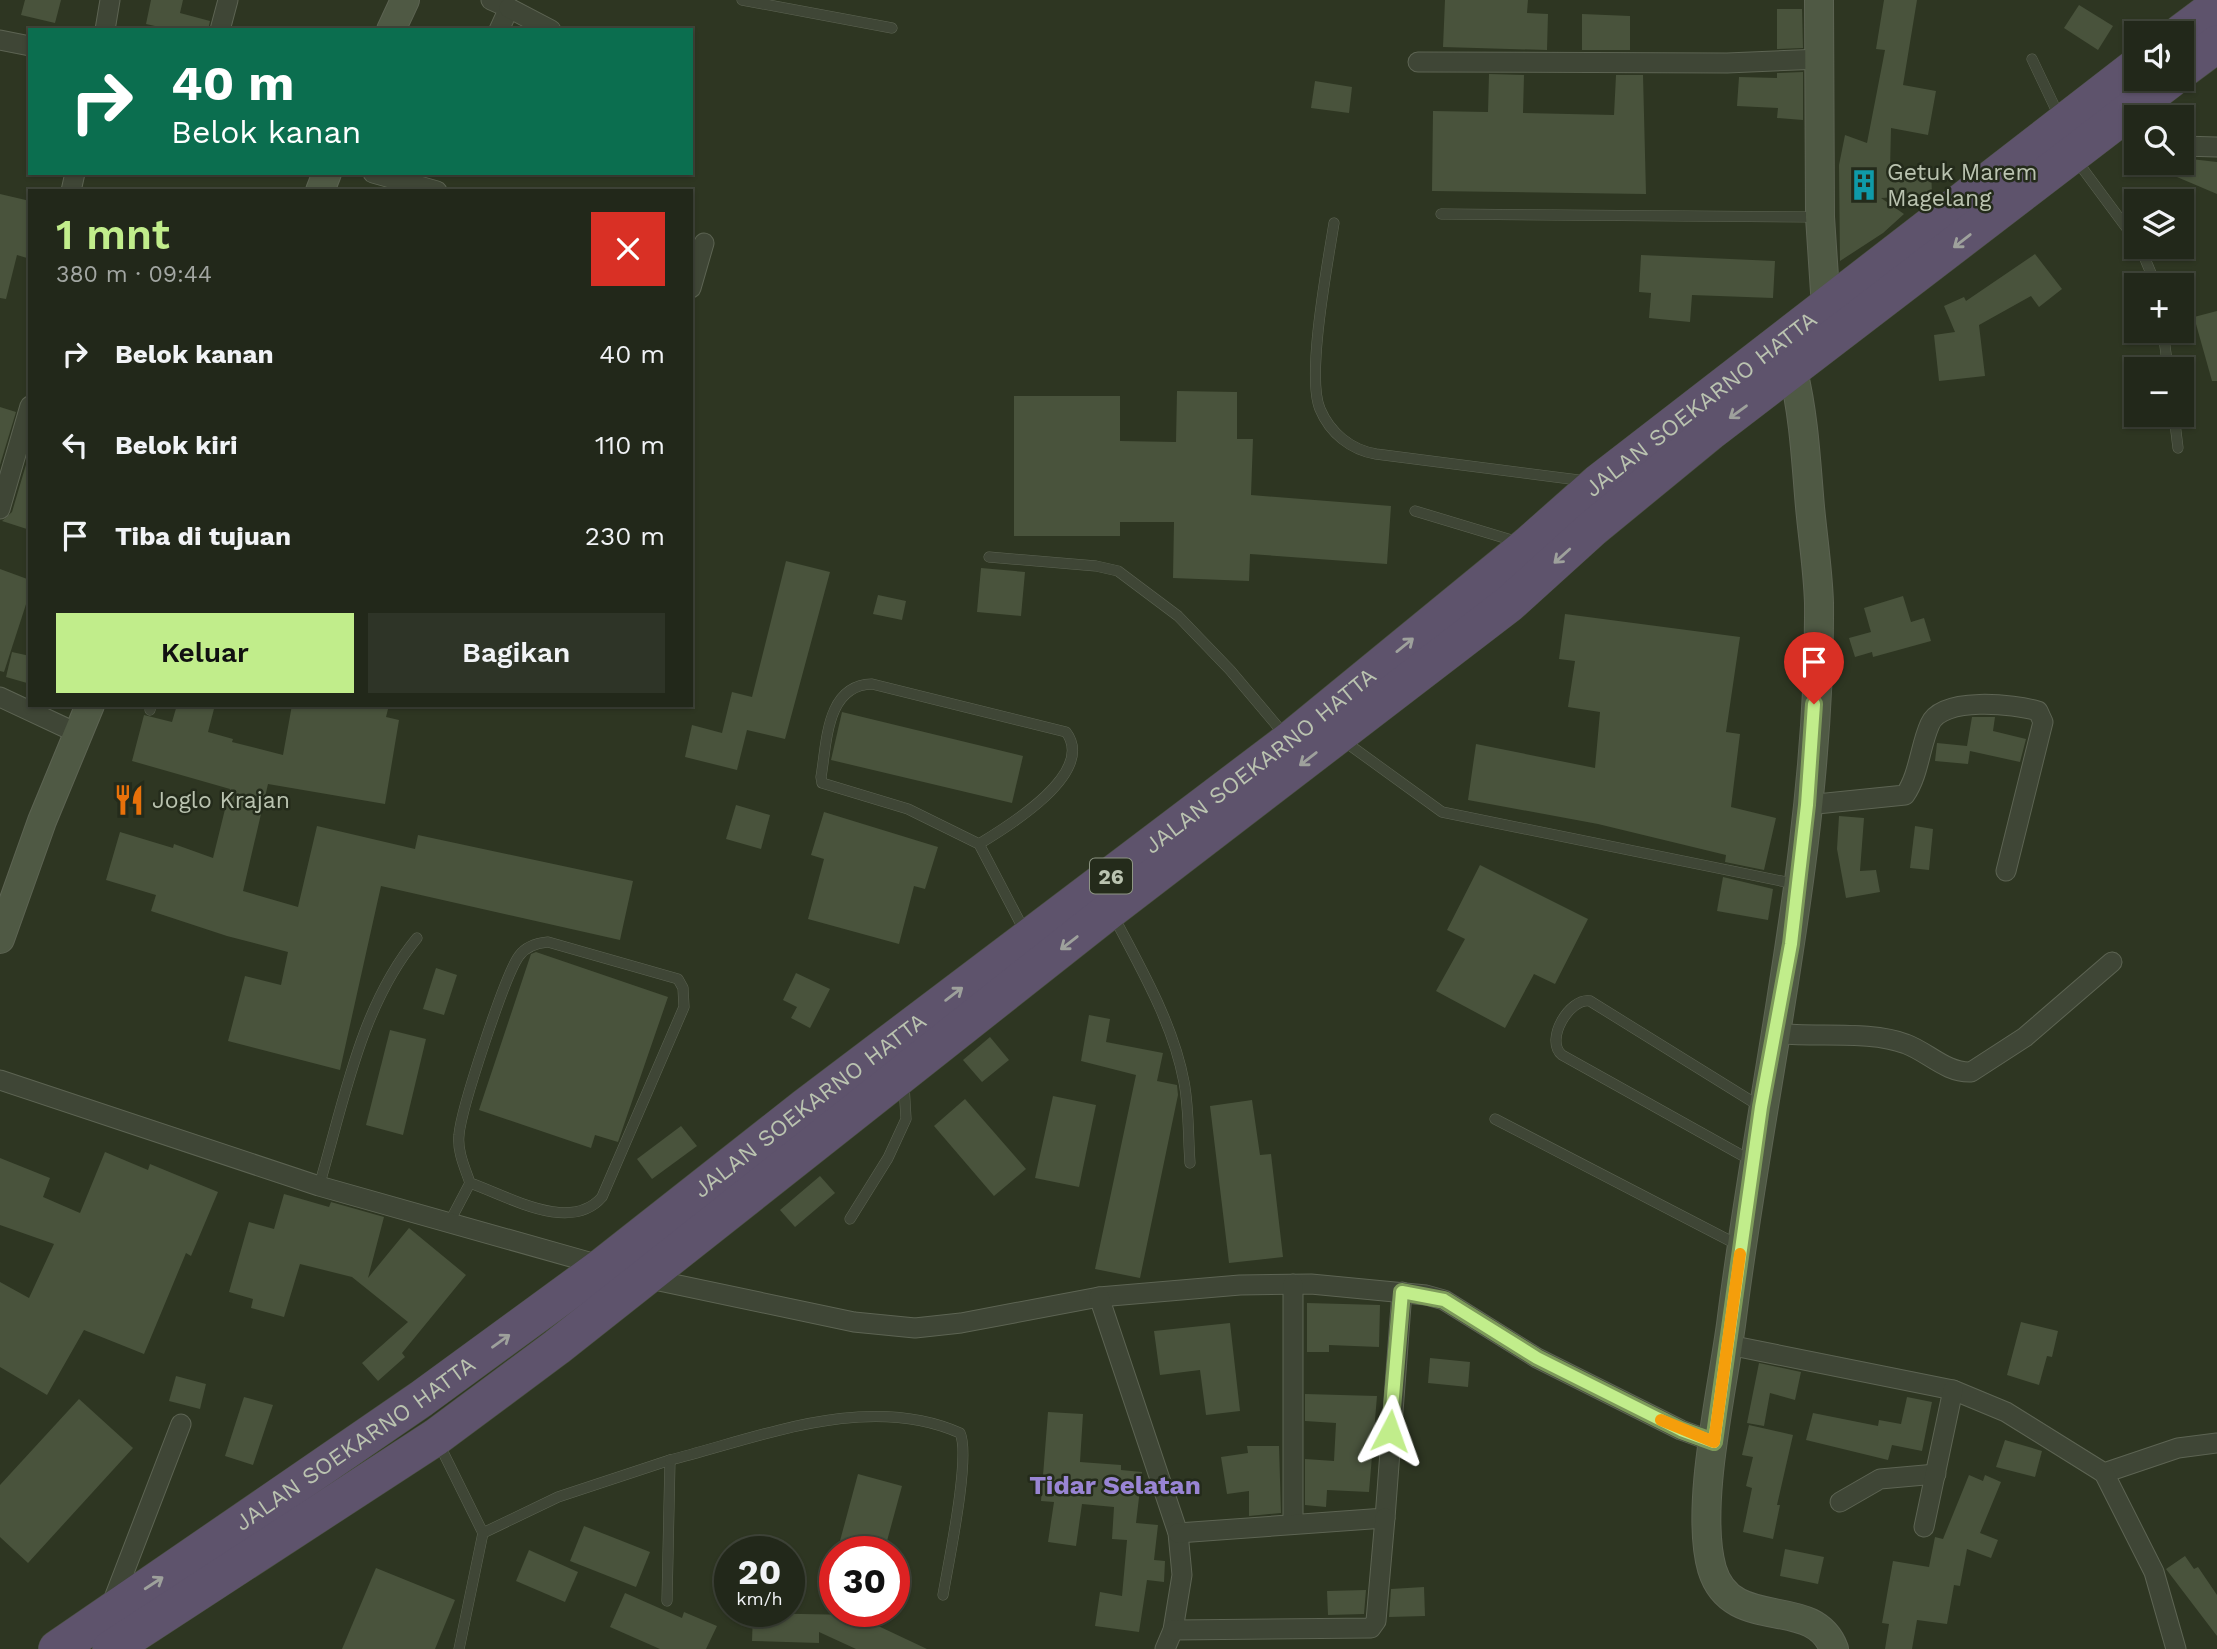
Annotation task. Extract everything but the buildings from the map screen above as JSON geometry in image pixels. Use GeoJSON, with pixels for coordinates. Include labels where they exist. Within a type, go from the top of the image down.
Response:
{"type":"FeatureCollection","features":[{"type":"Feature","properties":{"kind":"highway"},"geometry":{"type":"LineString","coordinates":[[2194,23],[2217,6]]}},
{"type":"Feature","properties":{"kind":"highway"},"geometry":{"type":"LineString","coordinates":[[2194,61],[2217,44]]}},
{"type":"Feature","properties":{"kind":"highway","name":"JALAN SOEKARNO HATTA"},"geometry":{"type":"LineString","coordinates":[[57,1649],[421,1399],[603,1266],[805,1107],[1290,740],[1528,545],[1581,519],[1710,432],[1793,371],[2067,138],[2124,79]]}},
{"type":"Feature","properties":{"kind":"highway","name":"JALAN SOEKARNO HATTA"},"geometry":{"type":"LineString","coordinates":[[2144,105],[2159,91]]}},
{"type":"Feature","properties":{"kind":"highway","name":"JALAN SOEKARNO HATTA"},"geometry":{"type":"LineString","coordinates":[[111,1649],[436,1437],[645,1278],[1110,911],[1509,604],[1581,519],[1598,483],[1826,307],[2067,138],[2124,121]]}},
{"type":"Feature","properties":{"kind":"street"},"geometry":{"type":"LineString","coordinates":[[104,28],[110,0]]}},
{"type":"Feature","properties":{"kind":"street"},"geometry":{"type":"LineString","coordinates":[[221,28],[228,0]]}},
{"type":"Feature","properties":{"kind":"street"},"geometry":{"type":"LineString","coordinates":[[392,28],[405,0]]}},
{"type":"Feature","properties":{"kind":"street"},"geometry":{"type":"LineString","coordinates":[[1819,0],[1820,217],[1826,307]]}},
{"type":"Feature","properties":{"kind":"street"},"geometry":{"type":"LineString","coordinates":[[499,28],[500,4],[547,28]]}},
{"type":"Feature","properties":{"kind":"street"},"geometry":{"type":"LineString","coordinates":[[0,40],[28,46]]}},
{"type":"Feature","properties":{"kind":"street"},"geometry":{"type":"LineString","coordinates":[[1418,62],[1727,63],[1821,59]]}},
{"type":"Feature","properties":{"kind":"street"},"geometry":{"type":"LineString","coordinates":[[2194,146],[2217,147]]}},
{"type":"Feature","properties":{"kind":"street"},"geometry":{"type":"LineString","coordinates":[[384,175],[433,184]]}},
{"type":"Feature","properties":{"kind":"street"},"geometry":{"type":"LineString","coordinates":[[693,276],[705,243]]}},
{"type":"Feature","properties":{"kind":"street"},"geometry":{"type":"LineString","coordinates":[[1793,371],[1804,425],[1819,600],[1818,659],[1807,805],[1791,944],[1761,1107],[1729,1345],[1712,1441],[1708,1550],[1714,1574],[1723,1592],[1733,1601],[1750,1608],[1816,1624],[1825,1632],[1834,1649]]}},
{"type":"Feature","properties":{"kind":"street"},"geometry":{"type":"LineString","coordinates":[[0,509],[28,413]]}},
{"type":"Feature","properties":{"kind":"street"},"geometry":{"type":"LineString","coordinates":[[0,697],[79,734]]}},
{"type":"Feature","properties":{"kind":"street"},"geometry":{"type":"LineString","coordinates":[[1807,805],[1905,795],[1930,723],[1944,712],[1987,704],[2038,710],[2043,722],[2006,870]]}},
{"type":"Feature","properties":{"kind":"street"},"geometry":{"type":"LineString","coordinates":[[0,939],[42,821],[89,707]]}},
{"type":"Feature","properties":{"kind":"street"},"geometry":{"type":"LineString","coordinates":[[1774,1033],[1888,1039],[1915,1048],[1950,1069],[1971,1072],[2025,1037],[2112,962]]}},
{"type":"Feature","properties":{"kind":"street"},"geometry":{"type":"LineString","coordinates":[[0,1080],[319,1186],[603,1266]]}},
{"type":"Feature","properties":{"kind":"street"},"geometry":{"type":"LineString","coordinates":[[645,1278],[854,1322],[905,1328],[961,1324],[1099,1297],[1293,1284],[1402,1292],[1444,1300],[1537,1358],[1681,1430],[1712,1441]]}},
{"type":"Feature","properties":{"kind":"street"},"geometry":{"type":"LineString","coordinates":[[1293,1284],[1293,1524]]}},
{"type":"Feature","properties":{"kind":"street"},"geometry":{"type":"LineString","coordinates":[[1173,1630],[1263,1639],[1373,1626],[1385,1518],[1402,1292]]}},
{"type":"Feature","properties":{"kind":"street"},"geometry":{"type":"LineString","coordinates":[[1099,1297],[1178,1533],[1182,1575],[1173,1630],[1165,1649]]}},
{"type":"Feature","properties":{"kind":"street"},"geometry":{"type":"LineString","coordinates":[[1729,1345],[1953,1390],[2006,1412],[2104,1473],[2154,1572],[2176,1649]]}},
{"type":"Feature","properties":{"kind":"street"},"geometry":{"type":"LineString","coordinates":[[1924,1527],[1953,1390]]}},
{"type":"Feature","properties":{"kind":"street"},"geometry":{"type":"LineString","coordinates":[[109,1612],[181,1424]]}},
{"type":"Feature","properties":{"kind":"street"},"geometry":{"type":"LineString","coordinates":[[2104,1473],[2178,1448],[2217,1443]]}},
{"type":"Feature","properties":{"kind":"street"},"geometry":{"type":"LineString","coordinates":[[1840,1502],[1880,1479],[1936,1475]]}},
{"type":"Feature","properties":{"kind":"street"},"geometry":{"type":"LineString","coordinates":[[1178,1533],[1385,1518]]}},
{"type":"Feature","properties":{"kind":"lane"},"geometry":{"type":"LineString","coordinates":[[742,0],[892,28]]}},
{"type":"Feature","properties":{"kind":"lane"},"geometry":{"type":"LineString","coordinates":[[2032,59],[2067,138],[2124,223]]}},
{"type":"Feature","properties":{"kind":"lane"},"geometry":{"type":"LineString","coordinates":[[1441,215],[1820,217]]}},
{"type":"Feature","properties":{"kind":"lane"},"geometry":{"type":"LineString","coordinates":[[1334,223],[1317,344],[1315,391],[1324,417],[1349,446],[1376,454],[1598,483]]}},
{"type":"Feature","properties":{"kind":"lane"},"geometry":{"type":"LineString","coordinates":[[2175,427],[2178,448]]}},
{"type":"Feature","properties":{"kind":"lane"},"geometry":{"type":"LineString","coordinates":[[1415,511],[1528,545]]}},
{"type":"Feature","properties":{"kind":"lane"},"geometry":{"type":"LineString","coordinates":[[989,557],[1096,566],[1125,576],[1178,616],[1230,670],[1290,740]]}},
{"type":"Feature","properties":{"kind":"lane"},"geometry":{"type":"LineString","coordinates":[[979,844],[1020,818],[1062,779],[1072,754],[1072,742],[1066,732],[872,684],[857,686],[842,695],[833,713],[822,783],[908,809],[979,844],[1029,938]]}},
{"type":"Feature","properties":{"kind":"lane"},"geometry":{"type":"LineString","coordinates":[[1338,736],[1442,812],[1798,884]]}},
{"type":"Feature","properties":{"kind":"lane"},"geometry":{"type":"LineString","coordinates":[[1110,911],[1146,978],[1176,1051],[1187,1102],[1190,1163]]}},
{"type":"Feature","properties":{"kind":"lane"},"geometry":{"type":"LineString","coordinates":[[319,1186],[366,1028],[397,963],[417,938]]}},
{"type":"Feature","properties":{"kind":"lane"},"geometry":{"type":"LineString","coordinates":[[449,1223],[470,1183],[461,1156],[461,1126],[504,990],[521,953],[535,944],[548,942],[678,979],[684,988],[684,1007],[602,1197],[596,1205],[580,1214],[562,1216],[470,1183]]}},
{"type":"Feature","properties":{"kind":"lane"},"geometry":{"type":"LineString","coordinates":[[1753,1162],[1562,1055],[1556,1049],[1555,1037],[1574,1004],[1581,1000],[1590,1001],[1761,1107]]}},
{"type":"Feature","properties":{"kind":"lane"},"geometry":{"type":"LineString","coordinates":[[849,1219],[888,1157],[906,1119],[907,1101],[902,1074]]}},
{"type":"Feature","properties":{"kind":"lane"},"geometry":{"type":"LineString","coordinates":[[1495,1119],[1741,1247]]}},
{"type":"Feature","properties":{"kind":"lane"},"geometry":{"type":"LineString","coordinates":[[483,1533],[558,1497],[670,1460],[859,1415],[894,1415],[958,1432],[963,1440],[961,1472],[943,1595]]}},
{"type":"Feature","properties":{"kind":"lane"},"geometry":{"type":"LineString","coordinates":[[436,1437],[483,1533],[459,1649]]}},
{"type":"Feature","properties":{"kind":"lane"},"geometry":{"type":"LineString","coordinates":[[667,1601],[670,1460]]}},
{"type":"Feature","properties":{"kind":"slow traffic"},"geometry":{"type":"LineString","coordinates":[[1661,1420],[1714,1442],[1740,1254]]}},
{"type":"Feature","properties":{"kind":"place","name":"Getuk Marem Magelang"},"geometry":{"type":"Point","coordinates":[1864,185]}},
{"type":"Feature","properties":{"kind":"place","name":"Joglo Krajan"},"geometry":{"type":"Point","coordinates":[129,800]}},
{"type":"Feature","properties":{"kind":"district","name":"Tidar Selatan"},"geometry":{"type":"Point","coordinates":[1115,1485]}},
{"type":"Feature","properties":{"kind":"route"},"geometry":{"type":"LineString","coordinates":[[1390,1431],[1402,1292],[1444,1300],[1537,1358],[1681,1430],[1714,1442],[1761,1107],[1791,944],[1807,805],[1814,704]]}}]}
